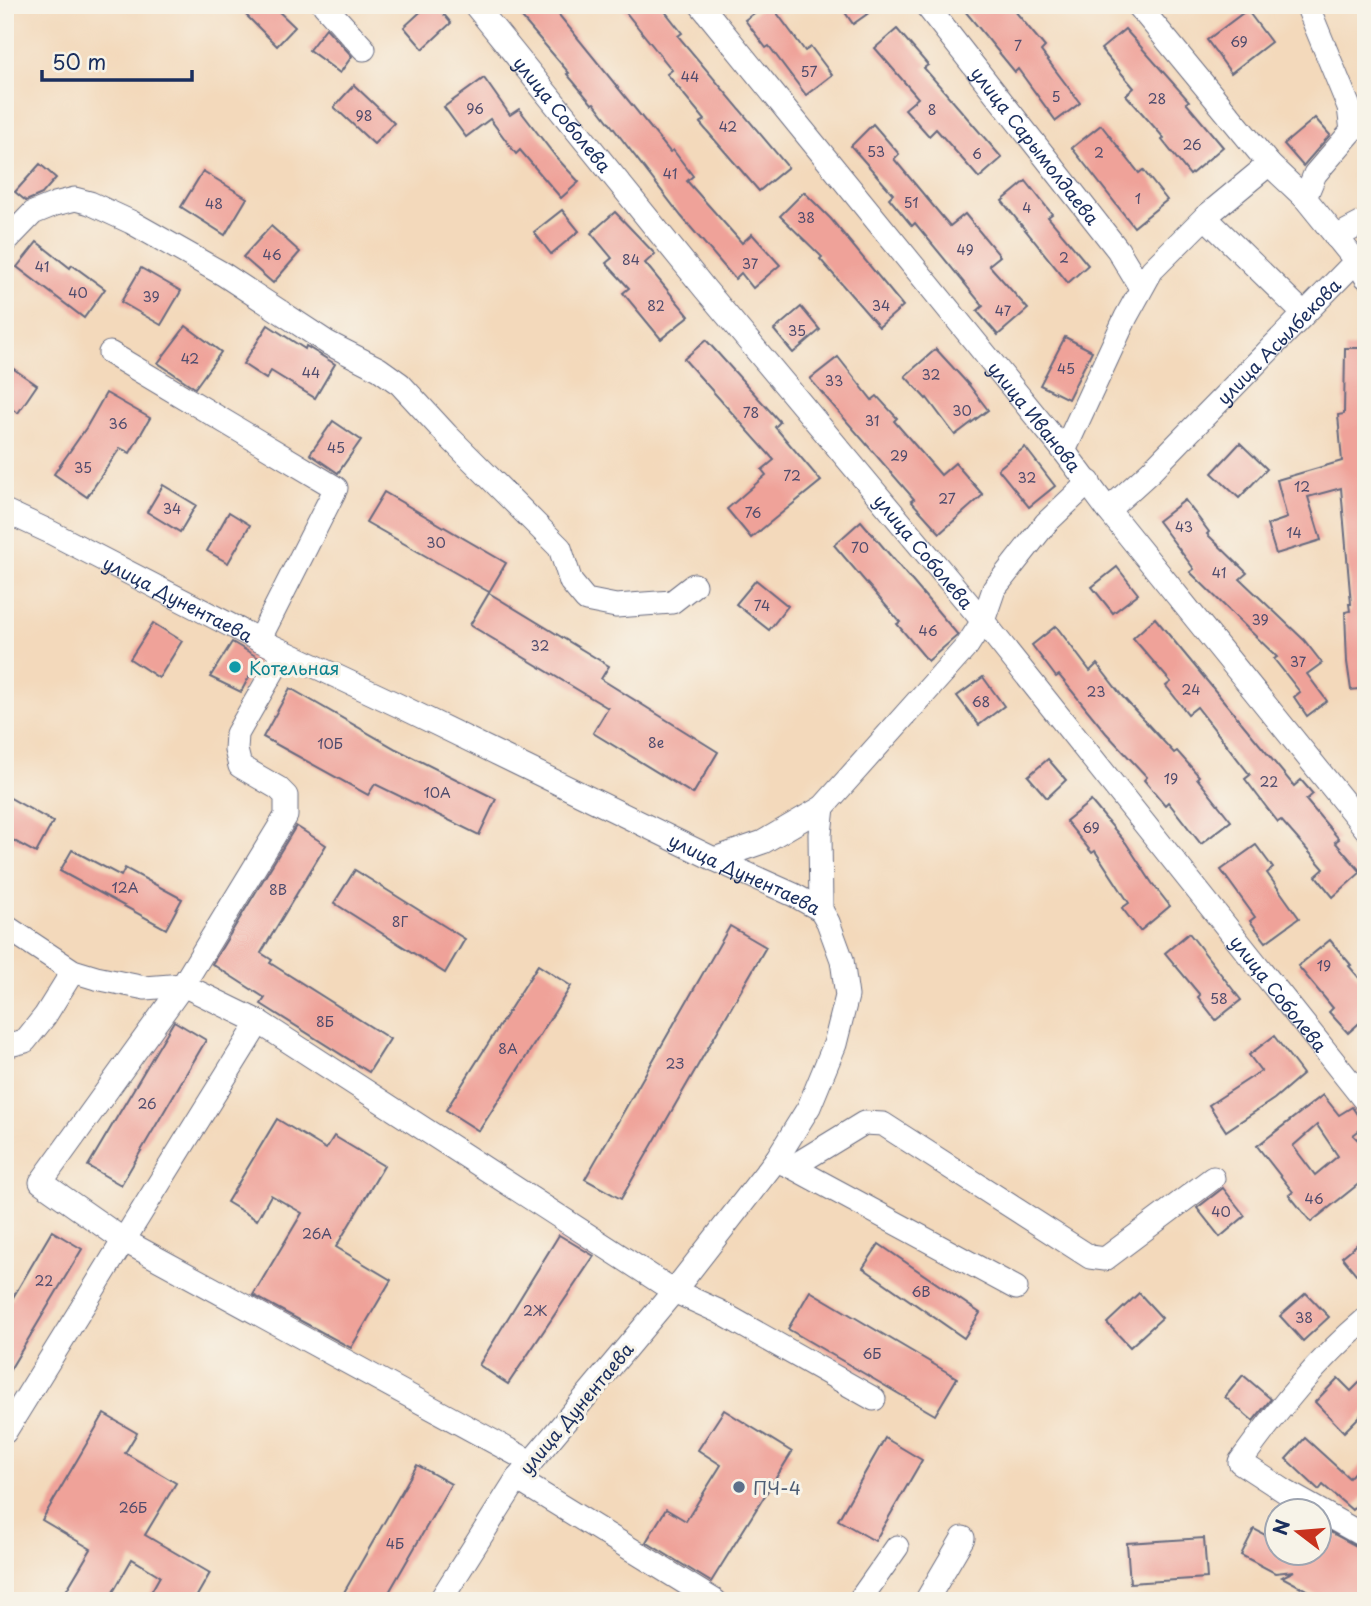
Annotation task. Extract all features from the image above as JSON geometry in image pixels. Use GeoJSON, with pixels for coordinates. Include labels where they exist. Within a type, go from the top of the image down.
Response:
{"type":"FeatureCollection","features":[{"type":"Feature","properties":{"kind":"street"},"geometry":{"type":"LineString","coordinates":[[324,5],[364,49]]}},
{"type":"Feature","properties":{"kind":"street","name":"улица Соболева"},"geometry":{"type":"LineString","coordinates":[[475,5],[705,289],[982,621],[1366,1102]]}},
{"type":"Feature","properties":{"kind":"street","name":"улица Иванова"},"geometry":{"type":"LineString","coordinates":[[701,5],[1064,451],[1108,510],[1357,801],[1366,829]]}},
{"type":"Feature","properties":{"kind":"street","name":"улица Сарымолдаева"},"geometry":{"type":"LineString","coordinates":[[926,5],[1118,250],[1141,288]]}},
{"type":"Feature","properties":{"kind":"street","name":"улица Асылбекова"},"geometry":{"type":"LineString","coordinates":[[1108,510],[1151,471],[1303,313],[1361,269],[1305,198],[1269,164],[1138,5]]}},
{"type":"Feature","properties":{"kind":"street"},"geometry":{"type":"LineString","coordinates":[[1305,198],[1315,174],[1352,131],[1349,107],[1307,5]]}},
{"type":"Feature","properties":{"kind":"street"},"geometry":{"type":"LineString","coordinates":[[1064,451],[1152,270],[1205,217],[1269,164]]}},
{"type":"Feature","properties":{"kind":"street"},"geometry":{"type":"LineString","coordinates":[[5,242],[33,214],[75,199],[131,222],[223,274],[328,343],[379,369],[400,384],[447,435],[561,548],[571,582],[586,600],[604,606],[672,602],[694,585]]}},
{"type":"Feature","properties":{"kind":"street"},"geometry":{"type":"LineString","coordinates":[[1205,217],[1303,313]]}},
{"type":"Feature","properties":{"kind":"street"},"geometry":{"type":"LineString","coordinates":[[1336,237],[1366,221]]}},
{"type":"Feature","properties":{"kind":"street"},"geometry":{"type":"LineString","coordinates":[[110,353],[336,488],[259,640]]}},
{"type":"Feature","properties":{"kind":"street"},"geometry":{"type":"LineString","coordinates":[[714,859],[763,842],[823,807],[967,646],[982,621],[994,589],[1046,523],[1088,482]]}},
{"type":"Feature","properties":{"kind":"street","name":"улица Дунентаева"},"geometry":{"type":"LineString","coordinates":[[5,511],[259,640],[794,895],[821,910],[828,922],[842,960],[847,996],[835,1044],[784,1163],[524,1470],[440,1601]]}},
{"type":"Feature","properties":{"kind":"street"},"geometry":{"type":"LineString","coordinates":[[284,652],[237,734],[236,750],[240,766],[278,788],[286,796],[286,816],[183,985],[41,1182],[125,1241],[524,1470],[715,1601]]}},
{"type":"Feature","properties":{"kind":"street"},"geometry":{"type":"LineString","coordinates":[[821,910],[820,834],[823,807]]}},
{"type":"Feature","properties":{"kind":"street"},"geometry":{"type":"LineString","coordinates":[[5,926],[73,971],[145,988],[183,985],[260,1022],[674,1291],[718,1311],[874,1399]]}},
{"type":"Feature","properties":{"kind":"street"},"geometry":{"type":"LineString","coordinates":[[5,1046],[25,1041],[45,1016],[73,971]]}},
{"type":"Feature","properties":{"kind":"street"},"geometry":{"type":"LineString","coordinates":[[5,1432],[260,1022]]}},
{"type":"Feature","properties":{"kind":"street"},"geometry":{"type":"LineString","coordinates":[[784,1163],[864,1124],[883,1124],[1090,1257],[1105,1259],[1213,1178]]}},
{"type":"Feature","properties":{"kind":"street"},"geometry":{"type":"LineString","coordinates":[[784,1163],[1016,1288]]}},
{"type":"Feature","properties":{"kind":"street"},"geometry":{"type":"LineString","coordinates":[[1366,1320],[1334,1346],[1288,1397],[1240,1462],[1286,1492],[1366,1536]]}},
{"type":"Feature","properties":{"kind":"street"},"geometry":{"type":"LineString","coordinates":[[926,1601],[963,1538]]}},
{"type":"Feature","properties":{"kind":"street"},"geometry":{"type":"LineString","coordinates":[[859,1601],[897,1547]]}},
{"type":"Feature","properties":{"kind":"building"},"geometry":{"type":"Polygon","coordinates":[[[236,5],[272,5],[295,27],[277,46],[236,5]]]}},
{"type":"Feature","properties":{"kind":"building"},"geometry":{"type":"Polygon","coordinates":[[[428,5],[436,5],[451,23],[423,49],[404,27],[428,5]]]}},
{"type":"Feature","properties":{"kind":"building"},"geometry":{"type":"Polygon","coordinates":[[[511,5],[551,5],[670,152],[673,150],[693,176],[687,181],[742,243],[752,234],[780,265],[753,288],[741,273],[735,279],[681,216],[594,103],[592,104],[511,5]]]}},
{"type":"Feature","properties":{"kind":"building"},"geometry":{"type":"Polygon","coordinates":[[[620,5],[660,5],[682,33],[678,36],[788,167],[759,191],[700,123],[705,120],[667,74],[672,70],[620,5]]]}},
{"type":"Feature","properties":{"kind":"building"},"geometry":{"type":"Polygon","coordinates":[[[765,5],[771,5],[805,51],[811,47],[832,75],[806,95],[769,46],[766,48],[745,20],[765,5]]]}},
{"type":"Feature","properties":{"kind":"building"},"geometry":{"type":"Polygon","coordinates":[[[840,5],[880,5],[853,24],[840,5]]]}},
{"type":"Feature","properties":{"kind":"building"},"geometry":{"type":"Polygon","coordinates":[[[960,5],[1010,5],[1045,47],[1041,51],[1080,103],[1056,121],[1018,69],[1015,72],[960,5]]]}},
{"type":"Feature","properties":{"kind":"building"},"geometry":{"type":"Polygon","coordinates":[[[1247,10],[1271,42],[1231,73],[1207,40],[1247,10]]]}},
{"type":"Feature","properties":{"kind":"building"},"geometry":{"type":"Polygon","coordinates":[[[326,28],[352,56],[340,73],[309,50],[326,28]]]}},
{"type":"Feature","properties":{"kind":"building"},"geometry":{"type":"Polygon","coordinates":[[[897,29],[928,65],[924,68],[1002,158],[979,178],[936,129],[929,136],[905,109],[918,98],[875,48],[897,29]]]}},
{"type":"Feature","properties":{"kind":"building"},"geometry":{"type":"Polygon","coordinates":[[[1125,29],[1189,101],[1186,103],[1223,147],[1190,175],[1162,140],[1164,138],[1126,95],[1134,88],[1101,49],[1125,29]]]}},
{"type":"Feature","properties":{"kind":"building"},"geometry":{"type":"Polygon","coordinates":[[[484,78],[510,115],[519,109],[579,182],[561,198],[520,150],[516,154],[490,119],[466,137],[444,107],[484,78]]]}},
{"type":"Feature","properties":{"kind":"building"},"geometry":{"type":"Polygon","coordinates":[[[354,85],[394,123],[374,144],[334,107],[354,85]]]}},
{"type":"Feature","properties":{"kind":"building"},"geometry":{"type":"Polygon","coordinates":[[[1315,118],[1330,135],[1303,166],[1284,144],[1315,118]]]}},
{"type":"Feature","properties":{"kind":"building"},"geometry":{"type":"Polygon","coordinates":[[[873,124],[899,154],[894,159],[950,226],[965,214],[1000,256],[989,265],[1028,309],[998,335],[977,311],[983,306],[915,223],[912,226],[889,198],[893,194],[851,146],[873,124]]]}},
{"type":"Feature","properties":{"kind":"building"},"geometry":{"type":"Polygon","coordinates":[[[1101,125],[1139,173],[1143,170],[1167,200],[1134,227],[1072,148],[1101,125]]]}},
{"type":"Feature","properties":{"kind":"building"},"geometry":{"type":"Polygon","coordinates":[[[40,164],[56,178],[42,194],[26,201],[15,192],[40,164]]]}},
{"type":"Feature","properties":{"kind":"building"},"geometry":{"type":"Polygon","coordinates":[[[203,171],[247,198],[225,235],[181,207],[203,171]]]}},
{"type":"Feature","properties":{"kind":"building"},"geometry":{"type":"Polygon","coordinates":[[[1026,181],[1052,214],[1048,217],[1088,265],[1068,283],[1002,201],[1026,181]]]}},
{"type":"Feature","properties":{"kind":"building"},"geometry":{"type":"Polygon","coordinates":[[[804,192],[831,219],[903,306],[879,327],[820,259],[822,257],[780,216],[804,192]]]}},
{"type":"Feature","properties":{"kind":"building"},"geometry":{"type":"Polygon","coordinates":[[[562,210],[579,231],[551,254],[534,232],[562,210]]]}},
{"type":"Feature","properties":{"kind":"building"},"geometry":{"type":"Polygon","coordinates":[[[615,212],[655,254],[645,263],[689,316],[661,339],[623,293],[629,288],[606,263],[612,258],[591,233],[615,212]]]}},
{"type":"Feature","properties":{"kind":"building"},"geometry":{"type":"Polygon","coordinates":[[[271,226],[300,252],[273,283],[243,257],[271,226]]]}},
{"type":"Feature","properties":{"kind":"building"},"geometry":{"type":"Polygon","coordinates":[[[37,242],[70,268],[72,265],[105,289],[84,318],[17,267],[37,242]]]}},
{"type":"Feature","properties":{"kind":"building"},"geometry":{"type":"Polygon","coordinates":[[[141,268],[181,291],[161,325],[121,302],[141,268]]]}},
{"type":"Feature","properties":{"kind":"building"},"geometry":{"type":"Polygon","coordinates":[[[801,307],[820,330],[793,353],[774,330],[801,307]]]}},
{"type":"Feature","properties":{"kind":"building"},"geometry":{"type":"Polygon","coordinates":[[[268,325],[305,349],[306,346],[335,364],[315,398],[271,371],[266,379],[243,364],[268,325]]]}},
{"type":"Feature","properties":{"kind":"building"},"geometry":{"type":"Polygon","coordinates":[[[186,326],[221,352],[195,388],[158,363],[186,326]]]}},
{"type":"Feature","properties":{"kind":"building"},"geometry":{"type":"Polygon","coordinates":[[[1065,337],[1092,351],[1068,399],[1040,385],[1065,337]]]}},
{"type":"Feature","properties":{"kind":"building"},"geometry":{"type":"Polygon","coordinates":[[[706,340],[780,422],[775,427],[821,481],[751,538],[727,509],[766,475],[762,470],[774,460],[684,359],[706,340]]]}},
{"type":"Feature","properties":{"kind":"building"},"geometry":{"type":"Polygon","coordinates":[[[1345,348],[1366,348],[1366,688],[1351,690],[1345,612],[1350,611],[1351,604],[1341,488],[1308,497],[1321,540],[1276,554],[1267,525],[1287,518],[1277,480],[1342,461],[1338,415],[1344,414],[1345,348]]]}},
{"type":"Feature","properties":{"kind":"building"},"geometry":{"type":"Polygon","coordinates":[[[936,349],[988,410],[955,435],[927,398],[905,376],[936,349]]]}},
{"type":"Feature","properties":{"kind":"building"},"geometry":{"type":"Polygon","coordinates":[[[838,357],[872,400],[877,396],[897,418],[894,421],[941,475],[955,463],[983,495],[940,533],[810,379],[838,357]]]}},
{"type":"Feature","properties":{"kind":"building"},"geometry":{"type":"Polygon","coordinates":[[[5,363],[37,385],[18,413],[5,405],[5,363]]]}},
{"type":"Feature","properties":{"kind":"building"},"geometry":{"type":"Polygon","coordinates":[[[106,393],[150,418],[130,453],[120,448],[87,497],[54,474],[106,393]]]}},
{"type":"Feature","properties":{"kind":"building"},"geometry":{"type":"Polygon","coordinates":[[[333,421],[361,440],[338,473],[310,454],[333,421]]]}},
{"type":"Feature","properties":{"kind":"building"},"geometry":{"type":"Polygon","coordinates":[[[1240,443],[1267,469],[1239,498],[1212,473],[1240,443]]]}},
{"type":"Feature","properties":{"kind":"building"},"geometry":{"type":"Polygon","coordinates":[[[1025,447],[1055,486],[1029,507],[998,469],[1025,447]]]}},
{"type":"Feature","properties":{"kind":"building"},"geometry":{"type":"Polygon","coordinates":[[[163,485],[196,505],[180,532],[147,512],[163,485]]]}},
{"type":"Feature","properties":{"kind":"building"},"geometry":{"type":"Polygon","coordinates":[[[384,492],[506,563],[489,592],[366,522],[384,492]]]}},
{"type":"Feature","properties":{"kind":"building"},"geometry":{"type":"Polygon","coordinates":[[[1185,500],[1209,532],[1207,534],[1247,573],[1240,579],[1304,640],[1322,663],[1307,674],[1327,701],[1307,716],[1294,697],[1300,692],[1274,659],[1277,657],[1190,572],[1194,569],[1158,521],[1185,500]]]}},
{"type":"Feature","properties":{"kind":"building"},"geometry":{"type":"Polygon","coordinates":[[[229,512],[250,525],[228,563],[207,551],[229,512]]]}},
{"type":"Feature","properties":{"kind":"building"},"geometry":{"type":"Polygon","coordinates":[[[861,521],[958,635],[928,661],[897,624],[900,622],[834,545],[861,521]]]}},
{"type":"Feature","properties":{"kind":"building"},"geometry":{"type":"Polygon","coordinates":[[[1117,567],[1138,594],[1113,613],[1092,587],[1117,567]]]}},
{"type":"Feature","properties":{"kind":"building"},"geometry":{"type":"Polygon","coordinates":[[[756,580],[788,606],[769,630],[736,604],[756,580]]]}},
{"type":"Feature","properties":{"kind":"building"},"geometry":{"type":"Polygon","coordinates":[[[489,593],[609,666],[601,679],[718,752],[693,794],[593,733],[608,708],[470,625],[489,593]]]}},
{"type":"Feature","properties":{"kind":"building"},"geometry":{"type":"Polygon","coordinates":[[[1155,618],[1294,786],[1301,780],[1313,794],[1306,800],[1339,839],[1335,842],[1361,872],[1333,897],[1316,876],[1324,869],[1267,808],[1245,779],[1250,775],[1197,707],[1188,714],[1166,686],[1171,682],[1133,638],[1155,618]]]}},
{"type":"Feature","properties":{"kind":"building"},"geometry":{"type":"Polygon","coordinates":[[[153,623],[182,641],[159,678],[130,659],[153,623]]]}},
{"type":"Feature","properties":{"kind":"building"},"geometry":{"type":"Polygon","coordinates":[[[1056,626],[1090,671],[1097,664],[1174,753],[1177,751],[1199,776],[1197,778],[1231,821],[1201,844],[1168,802],[1165,805],[1144,780],[1147,777],[1106,733],[1059,675],[1056,677],[1032,645],[1056,626]]]}},
{"type":"Feature","properties":{"kind":"building","name":"Котельная"},"geometry":{"type":"Polygon","coordinates":[[[232,642],[259,658],[241,692],[210,677],[232,642]]]}},
{"type":"Feature","properties":{"kind":"building"},"geometry":{"type":"Polygon","coordinates":[[[983,677],[1004,706],[979,725],[957,696],[983,677]]]}},
{"type":"Feature","properties":{"kind":"building"},"geometry":{"type":"Polygon","coordinates":[[[290,688],[396,749],[496,799],[479,835],[375,784],[368,795],[263,737],[290,688]]]}},
{"type":"Feature","properties":{"kind":"building"},"geometry":{"type":"Polygon","coordinates":[[[1048,759],[1066,780],[1047,798],[1028,776],[1048,759]]]}},
{"type":"Feature","properties":{"kind":"building"},"geometry":{"type":"Polygon","coordinates":[[[5,795],[53,822],[36,853],[5,836],[5,795]]]}},
{"type":"Feature","properties":{"kind":"building"},"geometry":{"type":"Polygon","coordinates":[[[1091,801],[1126,843],[1170,906],[1140,931],[1122,908],[1129,903],[1095,851],[1092,853],[1066,821],[1091,801]]]}},
{"type":"Feature","properties":{"kind":"building"},"geometry":{"type":"Polygon","coordinates":[[[296,826],[326,845],[261,953],[272,960],[270,963],[390,1039],[369,1072],[261,1004],[265,998],[212,964],[296,826]]]}},
{"type":"Feature","properties":{"kind":"building"},"geometry":{"type":"Polygon","coordinates":[[[1256,845],[1273,868],[1267,873],[1299,918],[1266,942],[1250,921],[1255,917],[1221,870],[1256,845]]]}},
{"type":"Feature","properties":{"kind":"building"},"geometry":{"type":"Polygon","coordinates":[[[72,850],[121,876],[125,868],[182,899],[166,929],[60,871],[72,850]]]}},
{"type":"Feature","properties":{"kind":"building"},"geometry":{"type":"Polygon","coordinates":[[[355,870],[465,939],[445,973],[334,903],[355,870]]]}},
{"type":"Feature","properties":{"kind":"building"},"geometry":{"type":"Polygon","coordinates":[[[730,926],[766,947],[621,1199],[585,1179],[730,926]]]}},
{"type":"Feature","properties":{"kind":"building"},"geometry":{"type":"Polygon","coordinates":[[[1189,933],[1241,1000],[1216,1020],[1198,997],[1200,995],[1165,953],[1189,933]]]}},
{"type":"Feature","properties":{"kind":"building"},"geometry":{"type":"Polygon","coordinates":[[[1330,940],[1366,986],[1366,1017],[1348,1033],[1329,1012],[1333,1008],[1298,966],[1330,940]]]}},
{"type":"Feature","properties":{"kind":"building"},"geometry":{"type":"Polygon","coordinates":[[[538,965],[571,986],[479,1131],[446,1110],[538,965]]]}},
{"type":"Feature","properties":{"kind":"building"},"geometry":{"type":"Polygon","coordinates":[[[174,1021],[206,1040],[121,1185],[88,1166],[174,1021]]]}},
{"type":"Feature","properties":{"kind":"building"},"geometry":{"type":"Polygon","coordinates":[[[1274,1036],[1303,1074],[1274,1099],[1226,1131],[1209,1105],[1261,1071],[1249,1055],[1274,1036]]]}},
{"type":"Feature","properties":{"kind":"building"},"geometry":{"type":"Polygon","coordinates":[[[1323,1095],[1339,1115],[1352,1107],[1365,1126],[1353,1135],[1366,1148],[1366,1178],[1311,1222],[1289,1195],[1293,1192],[1257,1146],[1323,1095]],[[1317,1125],[1293,1146],[1315,1175],[1338,1156],[1317,1125]]]}},
{"type":"Feature","properties":{"kind":"building"},"geometry":{"type":"Polygon","coordinates":[[[277,1119],[326,1149],[334,1136],[384,1166],[336,1247],[391,1280],[351,1348],[253,1295],[302,1213],[271,1195],[257,1220],[227,1202],[277,1119]]]}},
{"type":"Feature","properties":{"kind":"building"},"geometry":{"type":"Polygon","coordinates":[[[1223,1188],[1245,1216],[1220,1237],[1197,1208],[1223,1188]]]}},
{"type":"Feature","properties":{"kind":"building"},"geometry":{"type":"Polygon","coordinates":[[[52,1231],[82,1249],[5,1378],[5,1311],[52,1231]]]}},
{"type":"Feature","properties":{"kind":"building"},"geometry":{"type":"Polygon","coordinates":[[[559,1235],[594,1256],[508,1384],[479,1365],[559,1235]]]}},
{"type":"Feature","properties":{"kind":"building"},"geometry":{"type":"Polygon","coordinates":[[[1366,1237],[1366,1286],[1342,1257],[1366,1237]]]}},
{"type":"Feature","properties":{"kind":"building"},"geometry":{"type":"Polygon","coordinates":[[[879,1244],[980,1313],[964,1338],[863,1268],[879,1244]]]}},
{"type":"Feature","properties":{"kind":"building"},"geometry":{"type":"Polygon","coordinates":[[[810,1291],[957,1378],[935,1415],[788,1329],[810,1291]]]}},
{"type":"Feature","properties":{"kind":"building"},"geometry":{"type":"Polygon","coordinates":[[[1139,1293],[1162,1318],[1130,1347],[1107,1323],[1139,1293]]]}},
{"type":"Feature","properties":{"kind":"building"},"geometry":{"type":"Polygon","coordinates":[[[1306,1293],[1329,1317],[1303,1341],[1280,1316],[1306,1293]]]}},
{"type":"Feature","properties":{"kind":"building"},"geometry":{"type":"Polygon","coordinates":[[[1243,1375],[1271,1399],[1253,1421],[1225,1397],[1243,1375]]]}},
{"type":"Feature","properties":{"kind":"building"},"geometry":{"type":"Polygon","coordinates":[[[1366,1376],[1366,1410],[1344,1432],[1315,1402],[1338,1378],[1351,1391],[1366,1376]]]}},
{"type":"Feature","properties":{"kind":"building","name":"ПЧ-4"},"geometry":{"type":"Polygon","coordinates":[[[724,1410],[792,1452],[711,1582],[646,1542],[666,1509],[686,1521],[721,1465],[698,1450],[724,1410]]]}},
{"type":"Feature","properties":{"kind":"building"},"geometry":{"type":"Polygon","coordinates":[[[104,1414],[137,1433],[125,1453],[176,1483],[145,1535],[210,1573],[194,1601],[146,1601],[160,1576],[132,1559],[108,1601],[60,1601],[91,1549],[42,1520],[104,1414]]]}},
{"type":"Feature","properties":{"kind":"building"},"geometry":{"type":"Polygon","coordinates":[[[885,1438],[922,1460],[875,1541],[838,1520],[885,1438]]]}},
{"type":"Feature","properties":{"kind":"building"},"geometry":{"type":"Polygon","coordinates":[[[1305,1438],[1349,1478],[1366,1459],[1366,1494],[1352,1510],[1323,1485],[1319,1490],[1286,1459],[1305,1438]]]}},
{"type":"Feature","properties":{"kind":"building"},"geometry":{"type":"Polygon","coordinates":[[[417,1465],[451,1484],[384,1601],[339,1601],[417,1465]]]}},
{"type":"Feature","properties":{"kind":"building"},"geometry":{"type":"Polygon","coordinates":[[[1254,1529],[1262,1533],[1262,1566],[1241,1555],[1254,1529]]]}},
{"type":"Feature","properties":{"kind":"building"},"geometry":{"type":"Polygon","coordinates":[[[1332,1533],[1366,1551],[1366,1601],[1327,1601],[1282,1577],[1294,1571],[1275,1573],[1266,1568],[1332,1568],[1332,1533]]]}},
{"type":"Feature","properties":{"kind":"building"},"geometry":{"type":"Polygon","coordinates":[[[1204,1538],[1207,1578],[1130,1583],[1127,1543],[1204,1538]]]}},
{"type":"Feature","properties":{"kind":"place","name":"Котельная"},"geometry":{"type":"Point","coordinates":[235,667]}},
{"type":"Feature","properties":{"kind":"place","name":"ПЧ-4"},"geometry":{"type":"Point","coordinates":[739,1487]}}]}
